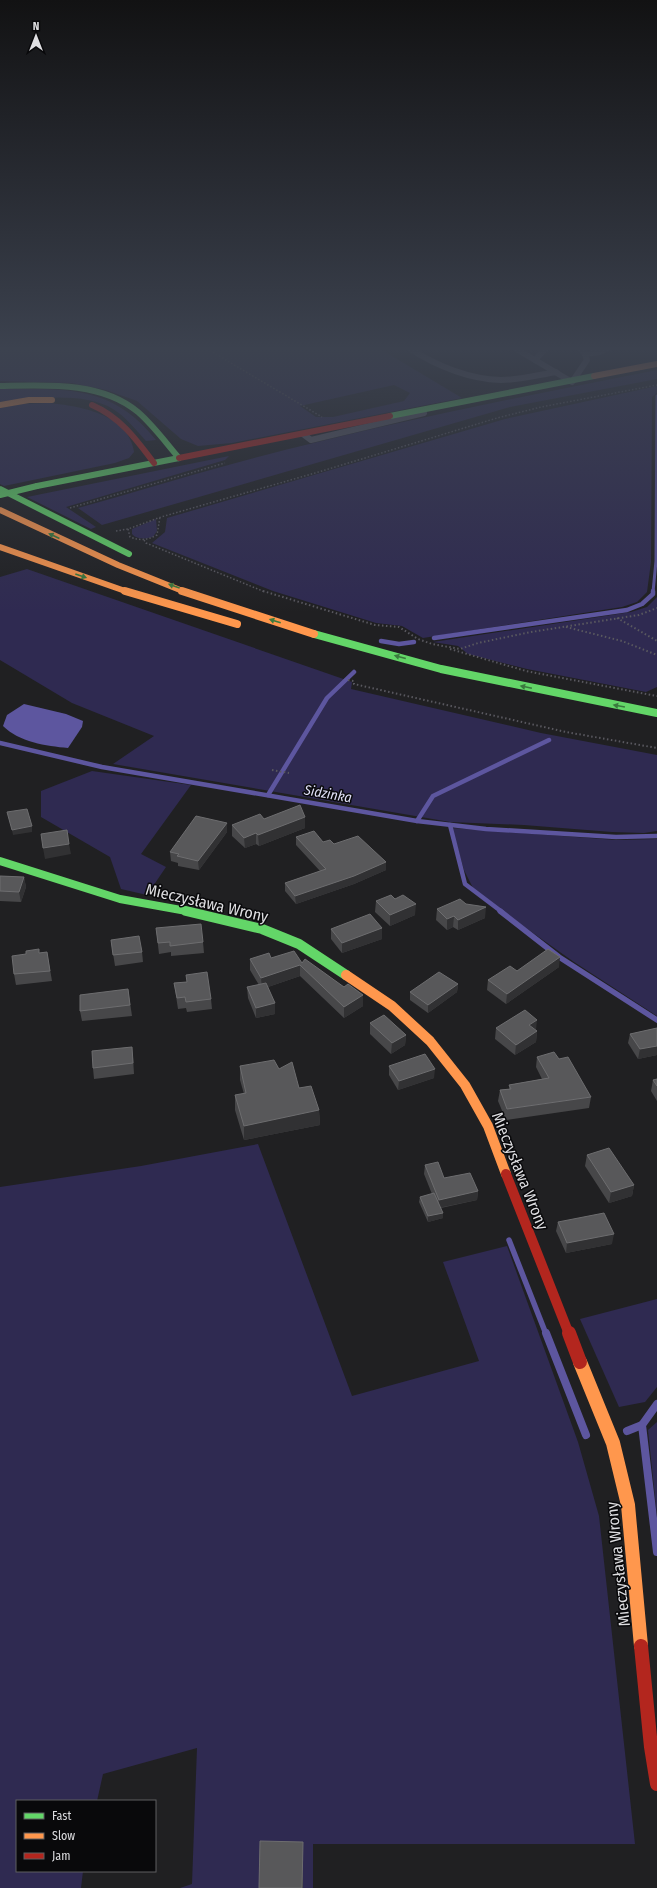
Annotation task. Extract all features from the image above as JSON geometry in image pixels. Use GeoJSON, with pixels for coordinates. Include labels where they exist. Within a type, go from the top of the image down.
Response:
{"type":"FeatureCollection","features":[{"type":"Feature","properties":{"kind":"main road"},"geometry":{"type":"LineString","coordinates":[[134,435],[154,463]]}},
{"type":"Feature","properties":{"kind":"main road"},"geometry":{"type":"LineString","coordinates":[[159,435],[179,458]]}},
{"type":"Feature","properties":{"kind":"main road"},"geometry":{"type":"LineString","coordinates":[[0,495],[37,486],[297,435]]}},
{"type":"Feature","properties":{"kind":"main road"},"geometry":{"type":"LineString","coordinates":[[0,489],[140,560]]}},
{"type":"Feature","properties":{"kind":"main road"},"geometry":{"type":"LineString","coordinates":[[0,510],[111,562],[250,614],[357,646],[434,666],[558,694],[657,713]]}},
{"type":"Feature","properties":{"kind":"main road"},"geometry":{"type":"LineString","coordinates":[[2,548],[132,593],[249,627],[104,574]]}},
{"type":"Feature","properties":{"kind":"main road"},"geometry":{"type":"LineString","coordinates":[[188,583],[250,614]]}},
{"type":"Feature","properties":{"kind":"main road","name":"Mieczysława Wrony"},"geometry":{"type":"LineString","coordinates":[[0,861],[120,898],[211,916],[262,929],[299,944],[392,1006],[430,1041],[465,1085],[488,1126],[532,1242],[613,1443],[628,1505],[651,1747],[657,1784]]}},
{"type":"Feature","properties":{"kind":"lane"},"geometry":{"type":"LineString","coordinates":[[304,435],[311,440],[334,435]]}},
{"type":"Feature","properties":{"kind":"path"},"geometry":{"type":"LineString","coordinates":[[115,531],[128,529],[161,517],[300,476],[322,471],[440,435]]}},
{"type":"Feature","properties":{"kind":"path"},"geometry":{"type":"LineString","coordinates":[[70,508],[225,463]]}},
{"type":"Feature","properties":{"kind":"path"},"geometry":{"type":"LineString","coordinates":[[144,540],[157,535],[161,517]]}},
{"type":"Feature","properties":{"kind":"path"},"geometry":{"type":"LineString","coordinates":[[128,529],[130,537],[144,540],[146,543],[271,594],[375,625],[399,627],[418,639],[466,655],[526,670],[657,696]]}},
{"type":"Feature","properties":{"kind":"path"},"geometry":{"type":"LineString","coordinates":[[444,647],[460,649],[478,643],[562,626],[639,615],[657,608]]}},
{"type":"Feature","properties":{"kind":"path"},"geometry":{"type":"LineString","coordinates":[[617,618],[657,641]]}},
{"type":"Feature","properties":{"kind":"path"},"geometry":{"type":"LineString","coordinates":[[562,626],[571,627],[622,642],[657,656]]}},
{"type":"Feature","properties":{"kind":"path"},"geometry":{"type":"LineString","coordinates":[[348,680],[354,681],[354,684],[566,732],[657,748]]}},
{"type":"Feature","properties":{"kind":"path"},"geometry":{"type":"LineString","coordinates":[[272,770],[288,773]]}},
{"type":"Feature","properties":{"kind":"shaded area"},"geometry":{"type":"Polygon","coordinates":[[[0,435],[127,435],[134,452],[129,458],[115,463],[4,486],[0,484],[0,435]]]}},
{"type":"Feature","properties":{"kind":"shaded area"},"geometry":{"type":"Polygon","coordinates":[[[141,435],[151,435],[156,440],[146,441],[141,435]]]}},
{"type":"Feature","properties":{"kind":"shaded area"},"geometry":{"type":"Polygon","coordinates":[[[176,435],[272,435],[232,443],[198,446],[181,439],[176,435]]]}},
{"type":"Feature","properties":{"kind":"shaded area"},"geometry":{"type":"Polygon","coordinates":[[[346,435],[413,435],[102,525],[78,508],[232,464],[346,435]]]}},
{"type":"Feature","properties":{"kind":"shaded area"},"geometry":{"type":"Polygon","coordinates":[[[450,435],[652,435],[651,562],[647,592],[637,602],[622,607],[423,638],[402,626],[376,623],[273,591],[152,543],[165,532],[167,518],[450,435]]]}},
{"type":"Feature","properties":{"kind":"shaded area"},"geometry":{"type":"Polygon","coordinates":[[[229,456],[225,460],[66,507],[96,527],[91,529],[27,497],[229,456]]]}},
{"type":"Feature","properties":{"kind":"shaded area"},"geometry":{"type":"Polygon","coordinates":[[[156,519],[157,531],[153,537],[145,539],[139,538],[132,534],[132,529],[156,519]]]}},
{"type":"Feature","properties":{"kind":"shaded area"},"geometry":{"type":"Polygon","coordinates":[[[27,569],[352,682],[351,689],[541,733],[657,755],[657,831],[644,833],[612,832],[524,825],[450,822],[113,764],[154,736],[72,703],[0,660],[0,577],[27,569]]]}},
{"type":"Feature","properties":{"kind":"shaded area"},"geometry":{"type":"Polygon","coordinates":[[[657,597],[657,687],[646,692],[527,669],[468,654],[458,646],[433,642],[631,612],[647,607],[657,597]]]}},
{"type":"Feature","properties":{"kind":"shaded area"},"geometry":{"type":"Polygon","coordinates":[[[24,704],[66,714],[83,721],[82,727],[68,748],[33,742],[17,736],[3,726],[7,715],[24,704]]]}},
{"type":"Feature","properties":{"kind":"shaded area"},"geometry":{"type":"Polygon","coordinates":[[[92,771],[191,785],[141,854],[166,867],[147,895],[121,889],[110,857],[41,817],[41,791],[92,771]]]}},
{"type":"Feature","properties":{"kind":"shaded area"},"geometry":{"type":"Polygon","coordinates":[[[452,828],[616,840],[657,839],[657,1016],[574,962],[475,892],[464,870],[452,828]]]}},
{"type":"Feature","properties":{"kind":"shaded area"},"geometry":{"type":"Polygon","coordinates":[[[258,1144],[352,1396],[479,1361],[443,1262],[507,1246],[578,1442],[599,1516],[635,1844],[313,1844],[313,1888],[180,1888],[192,1884],[197,1748],[103,1774],[97,1800],[16,1800],[16,1872],[83,1872],[81,1888],[0,1888],[0,1187],[141,1166],[258,1144]]]}},
{"type":"Feature","properties":{"kind":"shaded area"},"geometry":{"type":"Polygon","coordinates":[[[657,1299],[657,1387],[645,1402],[619,1407],[580,1319],[657,1299]]]}},
{"type":"Feature","properties":{"kind":"shaded area"},"geometry":{"type":"Polygon","coordinates":[[[657,1422],[657,1516],[648,1430],[657,1422]]]}},
{"type":"Feature","properties":{"kind":"building"},"geometry":{"type":"Polygon","coordinates":[[[300,805],[305,817],[258,835],[256,833],[244,838],[232,825],[260,814],[264,819],[300,805]]]}},
{"type":"Feature","properties":{"kind":"building"},"geometry":{"type":"Polygon","coordinates":[[[27,809],[32,826],[12,830],[7,812],[27,809]]]}},
{"type":"Feature","properties":{"kind":"building"},"geometry":{"type":"Polygon","coordinates":[[[196,816],[227,823],[198,861],[177,856],[179,854],[170,852],[196,816]]]}},
{"type":"Feature","properties":{"kind":"building"},"geometry":{"type":"Polygon","coordinates":[[[67,830],[69,844],[43,848],[41,834],[67,830]]]}},
{"type":"Feature","properties":{"kind":"building"},"geometry":{"type":"Polygon","coordinates":[[[314,831],[323,842],[330,840],[334,844],[358,836],[386,862],[354,876],[295,896],[285,883],[326,869],[296,837],[314,831]]]}},
{"type":"Feature","properties":{"kind":"building"},"geometry":{"type":"Polygon","coordinates":[[[0,876],[24,877],[19,892],[0,891],[0,876]]]}},
{"type":"Feature","properties":{"kind":"building"},"geometry":{"type":"Polygon","coordinates":[[[391,895],[395,899],[403,895],[416,904],[390,915],[376,901],[391,895]]]}},
{"type":"Feature","properties":{"kind":"building"},"geometry":{"type":"Polygon","coordinates":[[[460,899],[466,904],[486,907],[458,920],[454,916],[447,919],[437,909],[460,899]]]}},
{"type":"Feature","properties":{"kind":"building"},"geometry":{"type":"Polygon","coordinates":[[[370,914],[382,928],[342,943],[331,929],[370,914]]]}},
{"type":"Feature","properties":{"kind":"building"},"geometry":{"type":"Polygon","coordinates":[[[201,924],[203,942],[170,946],[170,942],[158,943],[156,928],[201,924]]]}},
{"type":"Feature","properties":{"kind":"building"},"geometry":{"type":"Polygon","coordinates":[[[139,936],[142,952],[113,955],[111,940],[139,936]]]}},
{"type":"Feature","properties":{"kind":"building"},"geometry":{"type":"Polygon","coordinates":[[[39,949],[39,953],[47,952],[50,971],[14,974],[12,956],[26,954],[26,951],[39,949]]]}},
{"type":"Feature","properties":{"kind":"building"},"geometry":{"type":"Polygon","coordinates":[[[548,949],[560,957],[507,994],[488,980],[510,966],[517,971],[548,949]]]}},
{"type":"Feature","properties":{"kind":"building"},"geometry":{"type":"Polygon","coordinates":[[[294,951],[302,963],[305,959],[344,987],[348,984],[363,995],[344,1007],[300,965],[261,978],[250,959],[269,953],[271,958],[294,951]]]}},
{"type":"Feature","properties":{"kind":"building"},"geometry":{"type":"Polygon","coordinates":[[[207,972],[211,999],[186,1002],[185,997],[177,998],[174,983],[187,982],[186,975],[207,972]]]}},
{"type":"Feature","properties":{"kind":"building"},"geometry":{"type":"Polygon","coordinates":[[[439,972],[458,984],[428,1005],[410,992],[439,972]]]}},
{"type":"Feature","properties":{"kind":"building"},"geometry":{"type":"Polygon","coordinates":[[[266,983],[275,1003],[256,1008],[247,987],[266,983]]]}},
{"type":"Feature","properties":{"kind":"building"},"geometry":{"type":"Polygon","coordinates":[[[128,989],[130,1005],[80,1011],[80,995],[128,989]]]}},
{"type":"Feature","properties":{"kind":"building"},"geometry":{"type":"Polygon","coordinates":[[[525,1010],[537,1020],[529,1025],[537,1031],[516,1045],[496,1028],[525,1010]]]}},
{"type":"Feature","properties":{"kind":"building"},"geometry":{"type":"Polygon","coordinates":[[[384,1015],[406,1035],[392,1043],[370,1023],[384,1015]]]}},
{"type":"Feature","properties":{"kind":"building"},"geometry":{"type":"Polygon","coordinates":[[[657,1028],[657,1046],[640,1049],[630,1034],[657,1028]]]}},
{"type":"Feature","properties":{"kind":"building"},"geometry":{"type":"Polygon","coordinates":[[[132,1047],[133,1063],[93,1068],[92,1051],[132,1047]]]}},
{"type":"Feature","properties":{"kind":"building"},"geometry":{"type":"Polygon","coordinates":[[[554,1052],[559,1059],[568,1057],[591,1097],[507,1109],[500,1090],[511,1089],[509,1085],[549,1078],[537,1057],[554,1052]]]}},
{"type":"Feature","properties":{"kind":"building"},"geometry":{"type":"Polygon","coordinates":[[[425,1054],[435,1069],[399,1081],[389,1066],[425,1054]]]}},
{"type":"Feature","properties":{"kind":"building"},"geometry":{"type":"Polygon","coordinates":[[[274,1060],[279,1069],[292,1062],[299,1088],[311,1086],[319,1110],[244,1126],[235,1095],[246,1093],[240,1066],[274,1060]]]}},
{"type":"Feature","properties":{"kind":"building"},"geometry":{"type":"Polygon","coordinates":[[[657,1079],[657,1086],[653,1080],[657,1079]]]}},
{"type":"Feature","properties":{"kind":"building"},"geometry":{"type":"Polygon","coordinates":[[[609,1148],[634,1185],[611,1192],[587,1155],[609,1148]]]}},
{"type":"Feature","properties":{"kind":"building"},"geometry":{"type":"Polygon","coordinates":[[[438,1162],[444,1178],[470,1173],[478,1191],[439,1200],[425,1165],[438,1162]]]}},
{"type":"Feature","properties":{"kind":"building"},"geometry":{"type":"Polygon","coordinates":[[[434,1193],[443,1213],[428,1216],[420,1197],[434,1193]]]}},
{"type":"Feature","properties":{"kind":"building"},"geometry":{"type":"Polygon","coordinates":[[[604,1213],[614,1234],[567,1243],[558,1222],[604,1213]]]}},
{"type":"Feature","properties":{"kind":"building"},"geometry":{"type":"Polygon","coordinates":[[[260,1841],[303,1842],[302,1888],[259,1888],[260,1841]]]}},
{"type":"Feature","properties":{"kind":"waterway"},"geometry":{"type":"LineString","coordinates":[[653,592],[656,561],[657,435]]}},
{"type":"Feature","properties":{"kind":"waterway"},"geometry":{"type":"LineString","coordinates":[[434,638],[627,610],[642,604],[653,594],[653,592]]}},
{"type":"Feature","properties":{"kind":"waterway"},"geometry":{"type":"LineString","coordinates":[[381,641],[399,644],[414,642]]}},
{"type":"Feature","properties":{"kind":"waterway"},"geometry":{"type":"LineString","coordinates":[[268,795],[327,698],[354,672]]}},
{"type":"Feature","properties":{"kind":"waterway"},"geometry":{"type":"LineString","coordinates":[[417,821],[433,796],[549,740]]}},
{"type":"Feature","properties":{"kind":"waterway","name":"Sidzinka"},"geometry":{"type":"LineString","coordinates":[[0,743],[102,767],[417,821]]}},
{"type":"Feature","properties":{"kind":"waterway","name":"Sidzinka"},"geometry":{"type":"LineString","coordinates":[[417,821],[486,829],[616,837],[657,836]]}},
{"type":"Feature","properties":{"kind":"waterway"},"geometry":{"type":"LineString","coordinates":[[450,825],[465,884],[502,912]]}},
{"type":"Feature","properties":{"kind":"waterway"},"geometry":{"type":"LineString","coordinates":[[500,911],[559,957],[657,1020]]}},
{"type":"Feature","properties":{"kind":"waterway"},"geometry":{"type":"LineString","coordinates":[[509,1240],[546,1334]]}},
{"type":"Feature","properties":{"kind":"waterway"},"geometry":{"type":"LineString","coordinates":[[546,1333],[586,1435]]}},
{"type":"Feature","properties":{"kind":"waterway"},"geometry":{"type":"LineString","coordinates":[[642,1425],[657,1404]]}},
{"type":"Feature","properties":{"kind":"waterway"},"geometry":{"type":"LineString","coordinates":[[627,1431],[642,1425]]}},
{"type":"Feature","properties":{"kind":"waterway"},"geometry":{"type":"LineString","coordinates":[[642,1425],[657,1552]]}},
{"type":"Feature","properties":{"kind":"traffic: fast"},"geometry":{"type":"LineString","coordinates":[[159,435],[179,458]]}},
{"type":"Feature","properties":{"kind":"traffic: fast"},"geometry":{"type":"LineString","coordinates":[[37,486],[179,458]]}},
{"type":"Feature","properties":{"kind":"traffic: fast"},"geometry":{"type":"LineString","coordinates":[[0,495],[37,486]]}},
{"type":"Feature","properties":{"kind":"traffic: fast"},"geometry":{"type":"LineString","coordinates":[[0,489],[129,554]]}},
{"type":"Feature","properties":{"kind":"traffic: fast"},"geometry":{"type":"LineString","coordinates":[[314,634],[356,647],[441,669],[527,688],[657,713]]}},
{"type":"Feature","properties":{"kind":"traffic: fast"},"geometry":{"type":"LineString","coordinates":[[0,861],[120,899],[211,916],[262,929],[299,944],[346,975]]}},
{"type":"Feature","properties":{"kind":"traffic: slow"},"geometry":{"type":"LineString","coordinates":[[0,510],[98,557],[158,582],[196,596],[314,634]]}},
{"type":"Feature","properties":{"kind":"traffic: slow"},"geometry":{"type":"LineString","coordinates":[[0,547],[132,593],[237,624]]}},
{"type":"Feature","properties":{"kind":"traffic: slow"},"geometry":{"type":"LineString","coordinates":[[346,975],[392,1006],[430,1041],[465,1085],[488,1126],[506,1174]]}},
{"type":"Feature","properties":{"kind":"traffic: slow"},"geometry":{"type":"LineString","coordinates":[[580,1362],[613,1443],[628,1505],[641,1646]]}},
{"type":"Feature","properties":{"kind":"traffic: jam"},"geometry":{"type":"LineString","coordinates":[[133,435],[154,463]]}},
{"type":"Feature","properties":{"kind":"traffic: jam"},"geometry":{"type":"LineString","coordinates":[[179,458],[294,435]]}},
{"type":"Feature","properties":{"kind":"traffic: jam"},"geometry":{"type":"LineString","coordinates":[[506,1174],[580,1362]]}},
{"type":"Feature","properties":{"kind":"traffic: jam"},"geometry":{"type":"LineString","coordinates":[[641,1646],[651,1747],[657,1784]]}}]}
